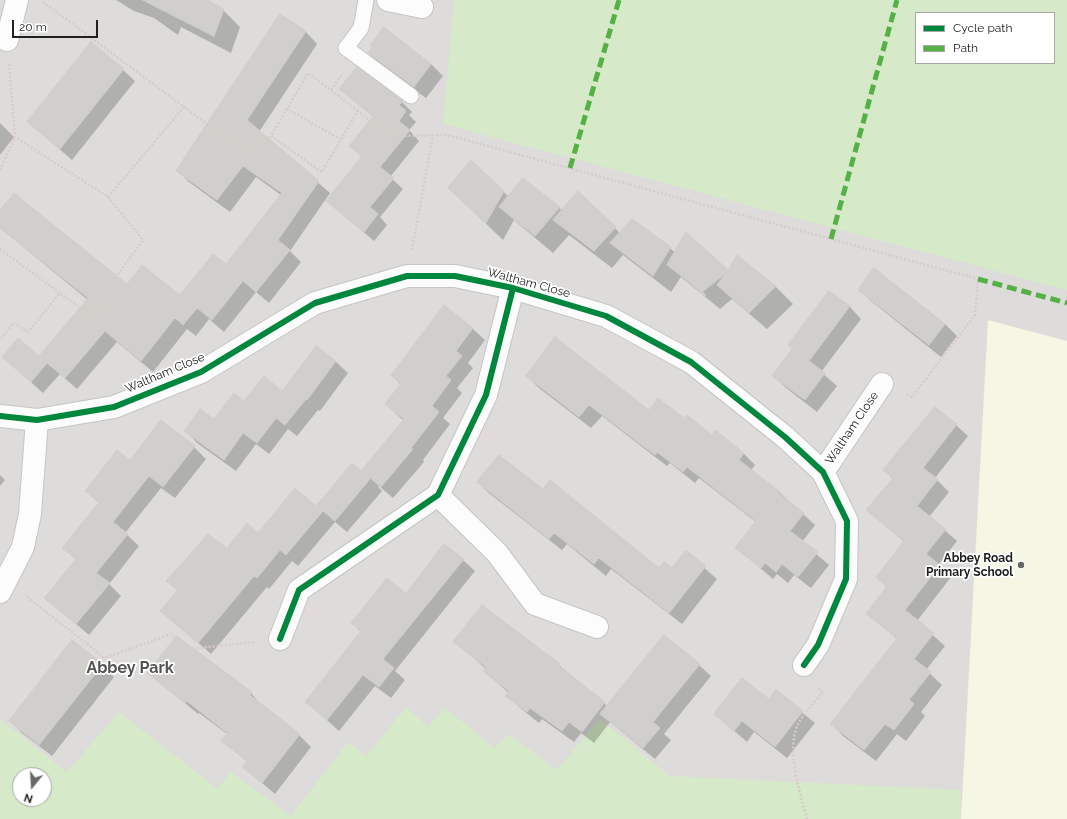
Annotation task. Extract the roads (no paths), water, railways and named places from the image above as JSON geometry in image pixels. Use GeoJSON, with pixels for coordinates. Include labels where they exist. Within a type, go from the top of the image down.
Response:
{"type":"FeatureCollection","features":[{"type":"Feature","properties":{"kind":"street"},"geometry":{"type":"LineString","coordinates":[[7,40],[17,0]]}},
{"type":"Feature","properties":{"kind":"street"},"geometry":{"type":"LineString","coordinates":[[388,0],[422,7]]}},
{"type":"Feature","properties":{"kind":"street","name":"Waltham Close"},"geometry":{"type":"LineString","coordinates":[[0,416],[37,420],[114,407],[201,372],[315,304],[407,276],[455,276],[513,288],[606,316],[691,362],[785,437],[823,472],[847,521],[846,579],[818,645],[804,665]]}},
{"type":"Feature","properties":{"kind":"street"},"geometry":{"type":"LineString","coordinates":[[280,639],[299,590],[438,495],[486,395],[513,288]]}},
{"type":"Feature","properties":{"kind":"street","name":"Waltham Close"},"geometry":{"type":"LineString","coordinates":[[823,472],[882,384]]}},
{"type":"Feature","properties":{"kind":"street"},"geometry":{"type":"LineString","coordinates":[[3,586],[23,547],[30,514],[37,420]]}},
{"type":"Feature","properties":{"kind":"street"},"geometry":{"type":"LineString","coordinates":[[438,495],[498,553],[535,604],[597,627]]}},
{"type":"Feature","properties":{"kind":"lane"},"geometry":{"type":"LineString","coordinates":[[366,0],[361,28],[346,48],[411,96]]}},
{"type":"Feature","properties":{"kind":"place","name":"Abbey Road Primary School"},"geometry":{"type":"Point","coordinates":[1021,565]}},
{"type":"Feature","properties":{"kind":"district","name":"Abbey Park"},"geometry":{"type":"Point","coordinates":[130,668]}}]}
